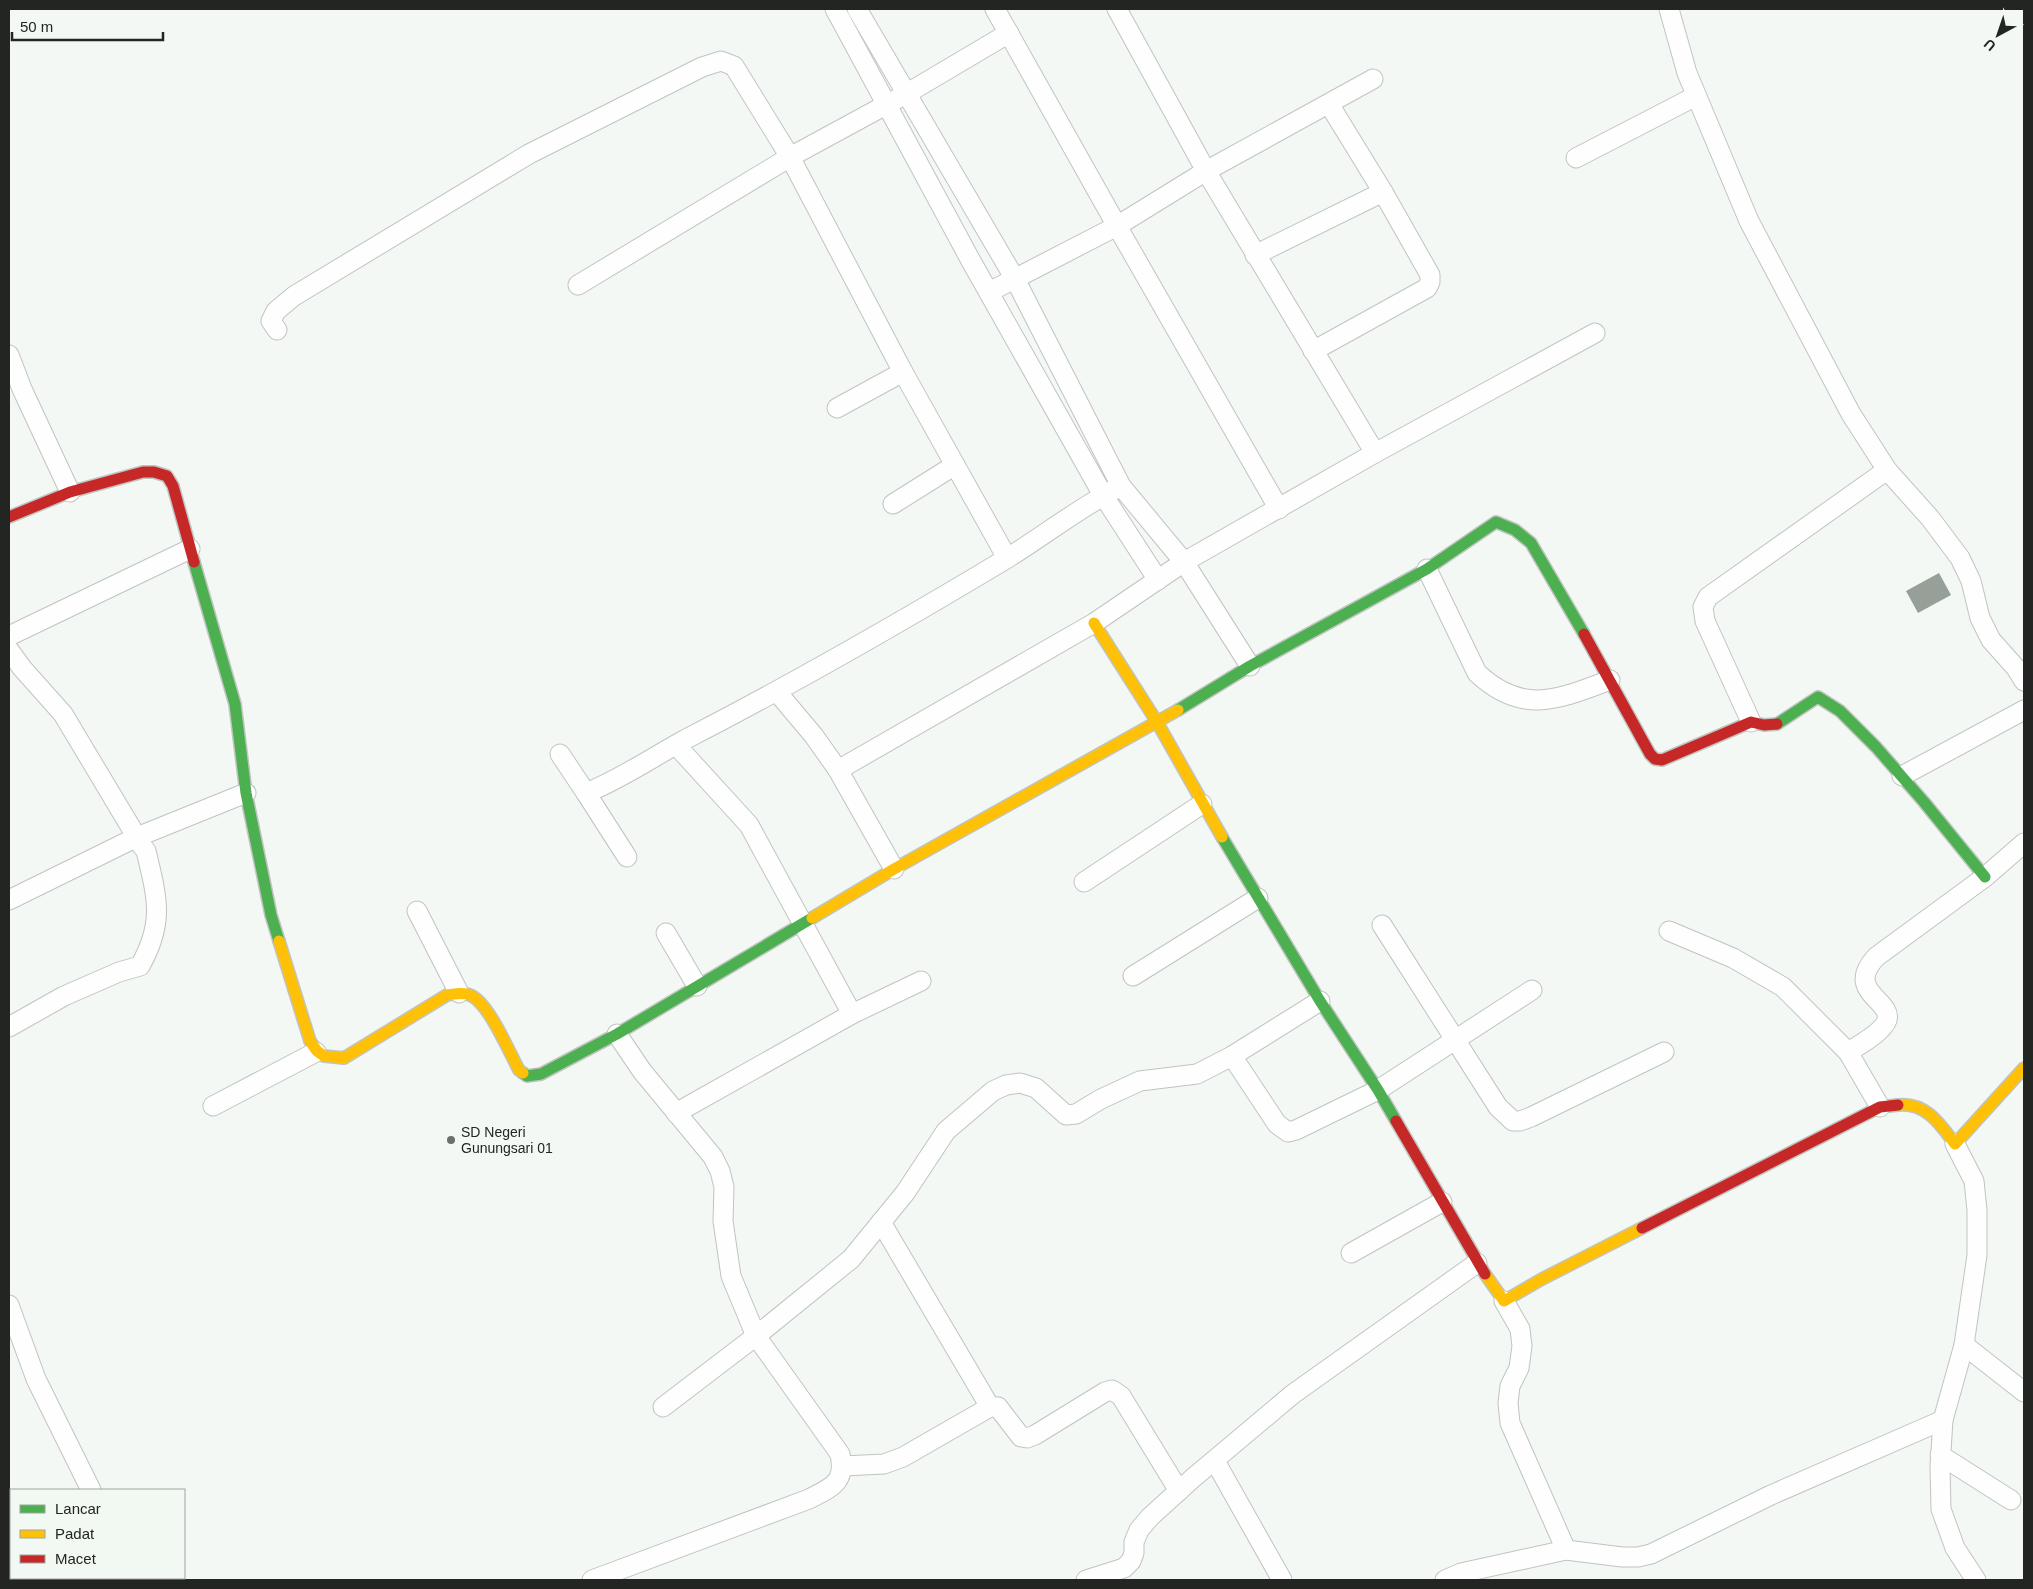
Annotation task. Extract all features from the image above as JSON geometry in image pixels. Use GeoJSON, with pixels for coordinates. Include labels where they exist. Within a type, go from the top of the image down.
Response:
{"type":"FeatureCollection","features":[{"type":"Feature","properties":{"kind":"street"},"geometry":{"type":"LineString","coordinates":[[835,9],[989,292],[1103,495],[1158,580]]}},
{"type":"Feature","properties":{"kind":"street"},"geometry":{"type":"LineString","coordinates":[[857,9],[1015,279],[1121,486],[1184,562],[1250,666]]}},
{"type":"Feature","properties":{"kind":"street"},"geometry":{"type":"LineString","coordinates":[[995,9],[1279,509]]}},
{"type":"Feature","properties":{"kind":"street"},"geometry":{"type":"LineString","coordinates":[[1117,9],[1255,255],[1375,453]]}},
{"type":"Feature","properties":{"kind":"street"},"geometry":{"type":"LineString","coordinates":[[1668,9],[1687,73],[1749,222],[1851,414],[1887,470],[1930,518],[1960,558],[1971,581],[1980,618],[1991,640],[2022,669]]}},
{"type":"Feature","properties":{"kind":"street"},"geometry":{"type":"LineString","coordinates":[[578,285],[790,157],[906,94],[1008,33]]}},
{"type":"Feature","properties":{"kind":"street"},"geometry":{"type":"LineString","coordinates":[[277,330],[271,321],[276,311],[294,296],[529,154],[702,67],[721,61],[734,66],[790,157],[903,372],[1007,558]]}},
{"type":"Feature","properties":{"kind":"street"},"geometry":{"type":"LineString","coordinates":[[989,292],[1117,226],[1206,170],[1373,79]]}},
{"type":"Feature","properties":{"kind":"street"},"geometry":{"type":"LineString","coordinates":[[1576,158],[1696,96]]}},
{"type":"Feature","properties":{"kind":"street"},"geometry":{"type":"LineString","coordinates":[[1313,351],[1427,288],[1430,282],[1430,275],[1383,192],[1329,104]]}},
{"type":"Feature","properties":{"kind":"street"},"geometry":{"type":"LineString","coordinates":[[1255,255],[1383,192]]}},
{"type":"Feature","properties":{"kind":"street"},"geometry":{"type":"LineString","coordinates":[[838,770],[1094,623],[1184,562],[1375,453],[1594,333]]}},
{"type":"Feature","properties":{"kind":"street"},"geometry":{"type":"LineString","coordinates":[[10,361],[70,492]]}},
{"type":"Feature","properties":{"kind":"street"},"geometry":{"type":"LineString","coordinates":[[837,408],[903,372]]}},
{"type":"Feature","properties":{"kind":"street"},"geometry":{"type":"LineString","coordinates":[[893,504],[955,465]]}},
{"type":"Feature","properties":{"kind":"street"},"geometry":{"type":"LineString","coordinates":[[1751,722],[1705,621],[1702,608],[1708,597],[1887,470]]}},
{"type":"Feature","properties":{"kind":"street"},"geometry":{"type":"LineString","coordinates":[[9,516],[70,492],[143,472],[154,472],[167,476],[173,486],[214,637],[235,704],[246,793],[271,915],[310,1041],[316,1052],[328,1059],[344,1058],[447,995],[459,993],[474,996],[486,1010],[519,1070],[527,1076],[542,1074],[617,1034],[894,869],[1157,722],[1250,666],[1427,569],[1496,522],[1506,524],[1521,532],[1536,550],[1650,754],[1655,759],[1662,760],[1751,722],[1775,725],[1818,697],[1828,700],[1869,739],[1902,776],[1985,877]]}},
{"type":"Feature","properties":{"kind":"street"},"geometry":{"type":"LineString","coordinates":[[586,793],[603,786],[777,692],[1007,558],[1103,495],[1121,486]]}},
{"type":"Feature","properties":{"kind":"street"},"geometry":{"type":"LineString","coordinates":[[9,636],[190,549]]}},
{"type":"Feature","properties":{"kind":"street"},"geometry":{"type":"LineString","coordinates":[[1427,569],[1477,673],[1489,684],[1511,694],[1534,700],[1549,700],[1566,697],[1610,680]]}},
{"type":"Feature","properties":{"kind":"street"},"geometry":{"type":"LineString","coordinates":[[1094,623],[1157,722],[1202,804],[1258,898],[1320,1001],[1378,1090],[1478,1263],[1504,1301],[1520,1329],[1522,1346],[1519,1368],[1510,1386],[1508,1403],[1510,1423],[1566,1550]]}},
{"type":"Feature","properties":{"kind":"street"},"geometry":{"type":"LineString","coordinates":[[9,650],[22,668],[63,714],[146,850],[157,910],[154,934],[140,966],[119,972],[64,996],[9,1027]]}},
{"type":"Feature","properties":{"kind":"street"},"geometry":{"type":"LineString","coordinates":[[777,692],[814,736],[838,770],[894,869]]}},
{"type":"Feature","properties":{"kind":"street"},"geometry":{"type":"LineString","coordinates":[[1902,776],[2024,710]]}},
{"type":"Feature","properties":{"kind":"street"},"geometry":{"type":"LineString","coordinates":[[676,745],[749,825],[852,1014]]}},
{"type":"Feature","properties":{"kind":"street"},"geometry":{"type":"LineString","coordinates":[[560,754],[627,857]]}},
{"type":"Feature","properties":{"kind":"street"},"geometry":{"type":"LineString","coordinates":[[9,900],[137,836],[246,793]]}},
{"type":"Feature","properties":{"kind":"street"},"geometry":{"type":"LineString","coordinates":[[1084,882],[1202,804]]}},
{"type":"Feature","properties":{"kind":"street"},"geometry":{"type":"LineString","coordinates":[[1848,1052],[1868,1039],[1884,1026],[1887,1021],[1887,1014],[1866,985],[1864,976],[1867,967],[1876,957],[1985,877],[2024,843]]}},
{"type":"Feature","properties":{"kind":"street"},"geometry":{"type":"LineString","coordinates":[[1133,976],[1258,898]]}},
{"type":"Feature","properties":{"kind":"street"},"geometry":{"type":"LineString","coordinates":[[417,912],[459,993]]}},
{"type":"Feature","properties":{"kind":"street"},"geometry":{"type":"LineString","coordinates":[[1382,925],[1498,1107],[1513,1121],[1520,1121],[1531,1117],[1664,1052]]}},
{"type":"Feature","properties":{"kind":"street"},"geometry":{"type":"LineString","coordinates":[[1669,930],[1734,958],[1783,987],[1848,1052],[1880,1107]]}},
{"type":"Feature","properties":{"kind":"street"},"geometry":{"type":"LineString","coordinates":[[666,933],[697,986]]}},
{"type":"Feature","properties":{"kind":"street"},"geometry":{"type":"LineString","coordinates":[[676,1113],[852,1014],[921,981]]}},
{"type":"Feature","properties":{"kind":"street"},"geometry":{"type":"LineString","coordinates":[[1232,1056],[1277,1124],[1288,1132],[1296,1130],[1378,1090],[1532,990]]}},
{"type":"Feature","properties":{"kind":"street"},"geometry":{"type":"LineString","coordinates":[[663,1407],[756,1336],[851,1258],[905,1193],[946,1131],[993,1091],[1006,1085],[1020,1083],[1036,1088],[1066,1115],[1076,1114],[1100,1099],[1140,1081],[1196,1074],[1232,1056],[1320,1001]]}},
{"type":"Feature","properties":{"kind":"street"},"geometry":{"type":"LineString","coordinates":[[592,1580],[809,1499],[833,1486],[841,1477],[843,1466],[840,1454],[756,1336],[731,1276],[723,1221],[724,1187],[720,1172],[712,1157],[642,1071],[617,1034]]}},
{"type":"Feature","properties":{"kind":"street"},"geometry":{"type":"LineString","coordinates":[[213,1106],[316,1052]]}},
{"type":"Feature","properties":{"kind":"street"},"geometry":{"type":"LineString","coordinates":[[1954,1144],[2024,1068]]}},
{"type":"Feature","properties":{"kind":"street"},"geometry":{"type":"LineString","coordinates":[[1504,1301],[1542,1279],[1880,1107],[1907,1104],[1917,1106],[1940,1123],[1974,1181],[1977,1210],[1977,1254],[1964,1345],[1943,1420],[1940,1455],[1942,1509],[1955,1548],[1976,1580]]}},
{"type":"Feature","properties":{"kind":"street"},"geometry":{"type":"LineString","coordinates":[[1351,1253],[1442,1202]]}},
{"type":"Feature","properties":{"kind":"street"},"geometry":{"type":"LineString","coordinates":[[881,1222],[990,1406]]}},
{"type":"Feature","properties":{"kind":"street"},"geometry":{"type":"LineString","coordinates":[[1086,1580],[1124,1568],[1131,1561],[1134,1553],[1134,1542],[1140,1530],[1150,1517],[1179,1491],[1294,1394],[1478,1263]]}},
{"type":"Feature","properties":{"kind":"street"},"geometry":{"type":"LineString","coordinates":[[9,1305],[36,1379],[91,1489]]}},
{"type":"Feature","properties":{"kind":"street"},"geometry":{"type":"LineString","coordinates":[[1964,1345],[2024,1392]]}},
{"type":"Feature","properties":{"kind":"street"},"geometry":{"type":"LineString","coordinates":[[843,1466],[884,1464],[903,1457],[990,1406],[998,1406],[1021,1437],[1027,1438],[1105,1392],[1112,1390],[1120,1396],[1179,1491]]}},
{"type":"Feature","properties":{"kind":"street"},"geometry":{"type":"LineString","coordinates":[[1457,1578],[1566,1550],[1622,1557],[1638,1557],[1651,1554],[1771,1495],[1943,1420]]}},
{"type":"Feature","properties":{"kind":"street"},"geometry":{"type":"LineString","coordinates":[[1940,1455],[2011,1500]]}},
{"type":"Feature","properties":{"kind":"street"},"geometry":{"type":"LineString","coordinates":[[1215,1461],[1282,1580]]}},
{"type":"Feature","properties":{"kind":"building"},"geometry":{"type":"Polygon","coordinates":[[[1939,573],[1951,595],[1918,613],[1906,591],[1939,573]]]}},
{"type":"Feature","properties":{"kind":"traffic: fast"},"geometry":{"type":"LineString","coordinates":[[1178,710],[1250,666],[1427,569],[1496,522],[1515,530],[1531,543],[1584,634]]}},
{"type":"Feature","properties":{"kind":"traffic: fast"},"geometry":{"type":"LineString","coordinates":[[194,562],[235,704],[246,793],[271,915],[279,941]]}},
{"type":"Feature","properties":{"kind":"traffic: fast"},"geometry":{"type":"LineString","coordinates":[[1777,724],[1818,697],[1840,711],[1876,747],[1985,877]]}},
{"type":"Feature","properties":{"kind":"traffic: fast"},"geometry":{"type":"LineString","coordinates":[[1222,837],[1320,1001],[1396,1121]]}},
{"type":"Feature","properties":{"kind":"traffic: fast"},"geometry":{"type":"LineString","coordinates":[[523,1073],[527,1076],[541,1074],[617,1034],[812,918]]}},
{"type":"Feature","properties":{"kind":"traffic: slow"},"geometry":{"type":"LineString","coordinates":[[1094,623],[1157,722],[1222,837]]}},
{"type":"Feature","properties":{"kind":"traffic: slow"},"geometry":{"type":"LineString","coordinates":[[812,918],[894,869],[1178,710]]}},
{"type":"Feature","properties":{"kind":"traffic: slow"},"geometry":{"type":"LineString","coordinates":[[279,941],[310,1041],[317,1051],[324,1056],[344,1058],[447,995],[465,994],[477,1000],[484,1008],[498,1029],[519,1070],[523,1073]]}},
{"type":"Feature","properties":{"kind":"traffic: slow"},"geometry":{"type":"LineString","coordinates":[[1898,1105],[1917,1107],[1924,1111],[1938,1122],[1955,1144],[2024,1068]]}},
{"type":"Feature","properties":{"kind":"traffic: slow"},"geometry":{"type":"LineString","coordinates":[[1485,1274],[1504,1301],[1542,1279],[1642,1228]]}},
{"type":"Feature","properties":{"kind":"traffic: jam"},"geometry":{"type":"LineString","coordinates":[[9,517],[70,492],[143,472],[154,472],[167,476],[173,486],[194,562]]}},
{"type":"Feature","properties":{"kind":"traffic: jam"},"geometry":{"type":"LineString","coordinates":[[1584,634],[1650,754],[1655,759],[1662,760],[1751,722],[1764,725],[1777,724]]}},
{"type":"Feature","properties":{"kind":"traffic: jam"},"geometry":{"type":"LineString","coordinates":[[1642,1228],[1880,1107],[1898,1105]]}},
{"type":"Feature","properties":{"kind":"traffic: jam"},"geometry":{"type":"LineString","coordinates":[[1396,1121],[1485,1274]]}},
{"type":"Feature","properties":{"kind":"place","name":"SD Negeri Gunungsari 01"},"geometry":{"type":"Point","coordinates":[451,1140]}}]}
